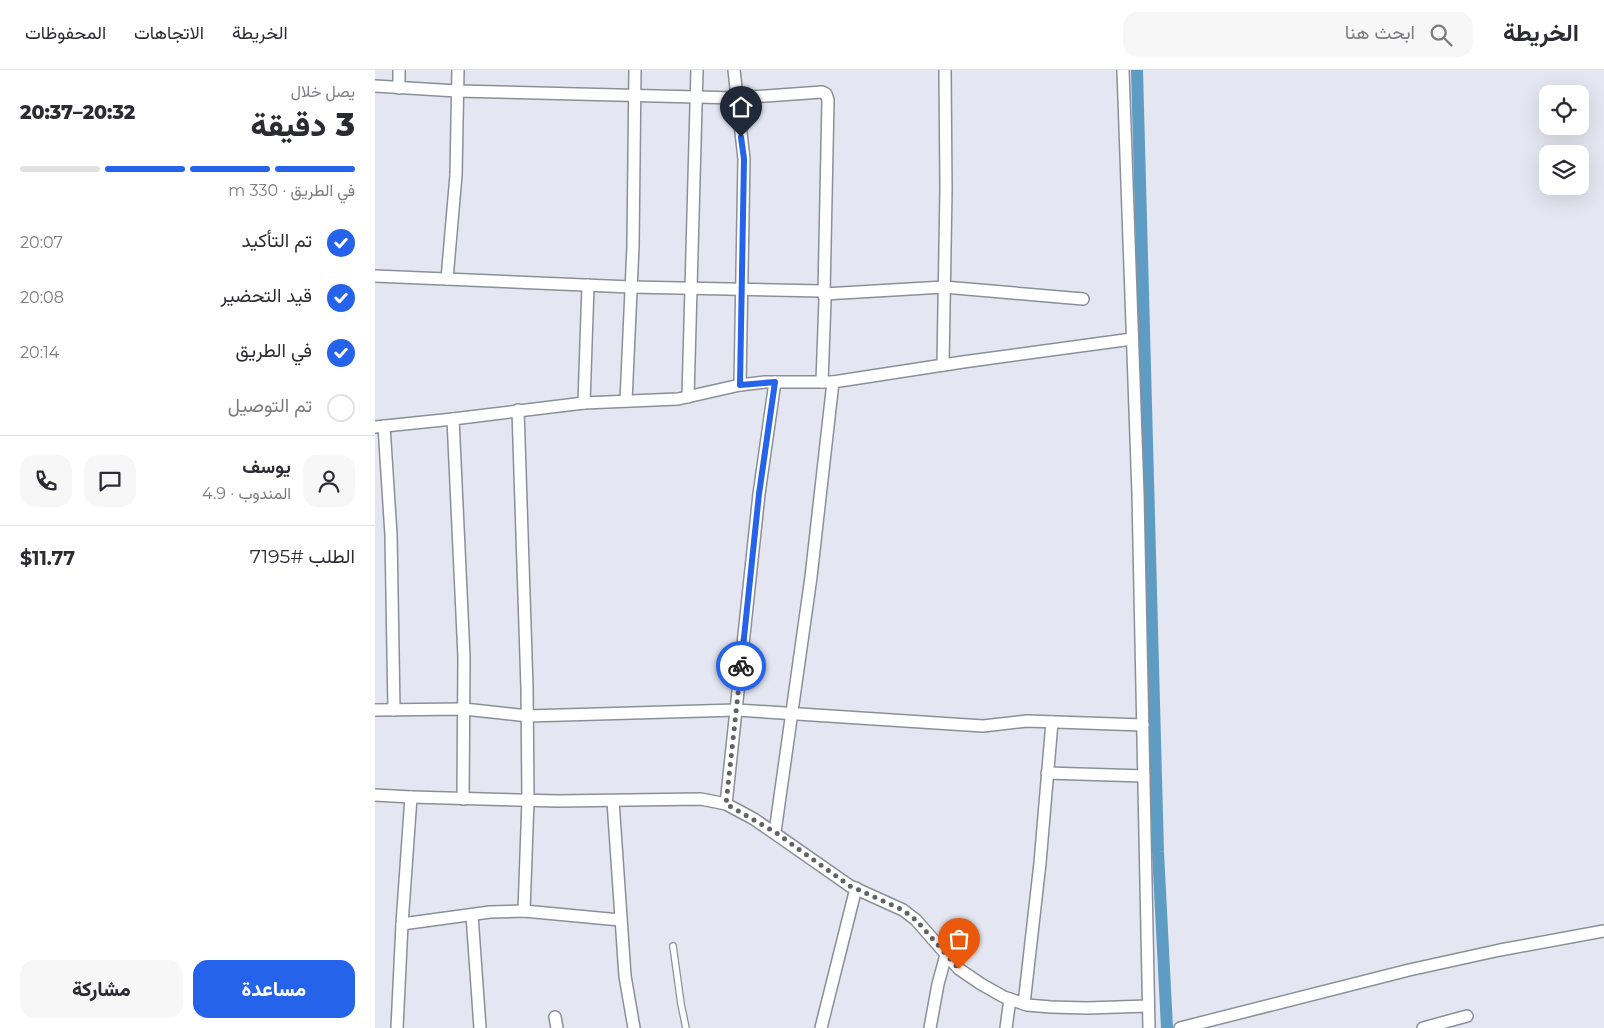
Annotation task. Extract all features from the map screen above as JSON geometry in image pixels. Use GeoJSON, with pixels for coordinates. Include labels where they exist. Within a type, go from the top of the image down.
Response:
{"type":"FeatureCollection","features":[{"type":"Feature","properties":{"kind":"street"},"geometry":{"type":"LineString","coordinates":[[399,70],[399,88]]}},
{"type":"Feature","properties":{"kind":"street"},"geometry":{"type":"LineString","coordinates":[[447,279],[456,175],[458,70]]}},
{"type":"Feature","properties":{"kind":"street"},"geometry":{"type":"LineString","coordinates":[[625,401],[633,246],[635,70]]}},
{"type":"Feature","properties":{"kind":"street"},"geometry":{"type":"LineString","coordinates":[[688,397],[697,70]]}},
{"type":"Feature","properties":{"kind":"street"},"geometry":{"type":"LineString","coordinates":[[734,70],[744,159],[740,385]]}},
{"type":"Feature","properties":{"kind":"street"},"geometry":{"type":"LineString","coordinates":[[943,365],[945,70]]}},
{"type":"Feature","properties":{"kind":"street"},"geometry":{"type":"LineString","coordinates":[[1123,70],[1138,494],[1149,1028]]}},
{"type":"Feature","properties":{"kind":"street"},"geometry":{"type":"LineString","coordinates":[[375,86],[457,91],[736,98],[822,92],[825,94],[828,100],[824,294],[827,382],[811,577],[775,832]]}},
{"type":"Feature","properties":{"kind":"street"},"geometry":{"type":"LineString","coordinates":[[375,276],[691,289],[816,290],[824,294],[944,287],[1083,299]]}},
{"type":"Feature","properties":{"kind":"street"},"geometry":{"type":"LineString","coordinates":[[584,403],[588,285]]}},
{"type":"Feature","properties":{"kind":"street"},"geometry":{"type":"LineString","coordinates":[[394,710],[391,535],[380,427],[584,403],[678,399],[740,385],[775,382],[827,382],[1132,339]]}},
{"type":"Feature","properties":{"kind":"street"},"geometry":{"type":"LineString","coordinates":[[726,804],[759,494],[775,382]]}},
{"type":"Feature","properties":{"kind":"street"},"geometry":{"type":"LineString","coordinates":[[518,410],[528,716],[528,800],[524,912]]}},
{"type":"Feature","properties":{"kind":"street"},"geometry":{"type":"LineString","coordinates":[[453,419],[464,657],[463,799]]}},
{"type":"Feature","properties":{"kind":"street"},"geometry":{"type":"LineString","coordinates":[[375,710],[464,709],[528,716],[737,710],[983,726],[1014,722],[1143,725]]}},
{"type":"Feature","properties":{"kind":"street"},"geometry":{"type":"LineString","coordinates":[[1024,1004],[1040,862],[1051,722]]}},
{"type":"Feature","properties":{"kind":"street"},"geometry":{"type":"LineString","coordinates":[[1047,773],[1145,776]]}},
{"type":"Feature","properties":{"kind":"street"},"geometry":{"type":"LineString","coordinates":[[375,795],[463,799],[613,801],[701,799],[718,801],[775,832],[818,865],[856,888],[903,910],[916,920],[959,969],[968,976],[1011,999],[1024,1004],[1078,1008],[1148,1006]]}},
{"type":"Feature","properties":{"kind":"street"},"geometry":{"type":"LineString","coordinates":[[397,1028],[401,924],[411,797]]}},
{"type":"Feature","properties":{"kind":"street"},"geometry":{"type":"LineString","coordinates":[[613,801],[625,976],[634,1028]]}},
{"type":"Feature","properties":{"kind":"street"},"geometry":{"type":"LineString","coordinates":[[821,1028],[856,888]]}},
{"type":"Feature","properties":{"kind":"street"},"geometry":{"type":"LineString","coordinates":[[401,924],[472,914],[524,912],[620,920]]}},
{"type":"Feature","properties":{"kind":"street"},"geometry":{"type":"LineString","coordinates":[[472,914],[480,1028]]}},
{"type":"Feature","properties":{"kind":"street"},"geometry":{"type":"LineString","coordinates":[[1180,1028],[1409,970],[1501,950],[1604,931]]}},
{"type":"Feature","properties":{"kind":"street"},"geometry":{"type":"LineString","coordinates":[[930,1028],[945,955]]}},
{"type":"Feature","properties":{"kind":"street"},"geometry":{"type":"LineString","coordinates":[[1007,1028],[1011,999]]}},
{"type":"Feature","properties":{"kind":"street"},"geometry":{"type":"LineString","coordinates":[[1423,1028],[1467,1016]]}},
{"type":"Feature","properties":{"kind":"lane"},"geometry":{"type":"LineString","coordinates":[[673,946],[686,1028]]}},
{"type":"Feature","properties":{"kind":"waterway"},"geometry":{"type":"LineString","coordinates":[[1137,70],[1158,852],[1167,1028]]}},
{"type":"Feature","properties":{"kind":"way so far"},"geometry":{"type":"LineString","coordinates":[[741,666],[726,804],[775,832],[818,865],[850,886],[903,910],[916,920],[959,969]]}},
{"type":"Feature","properties":{"kind":"route"},"geometry":{"type":"LineString","coordinates":[[741,137],[744,159],[740,385],[775,382],[759,494],[741,666]]}}]}
